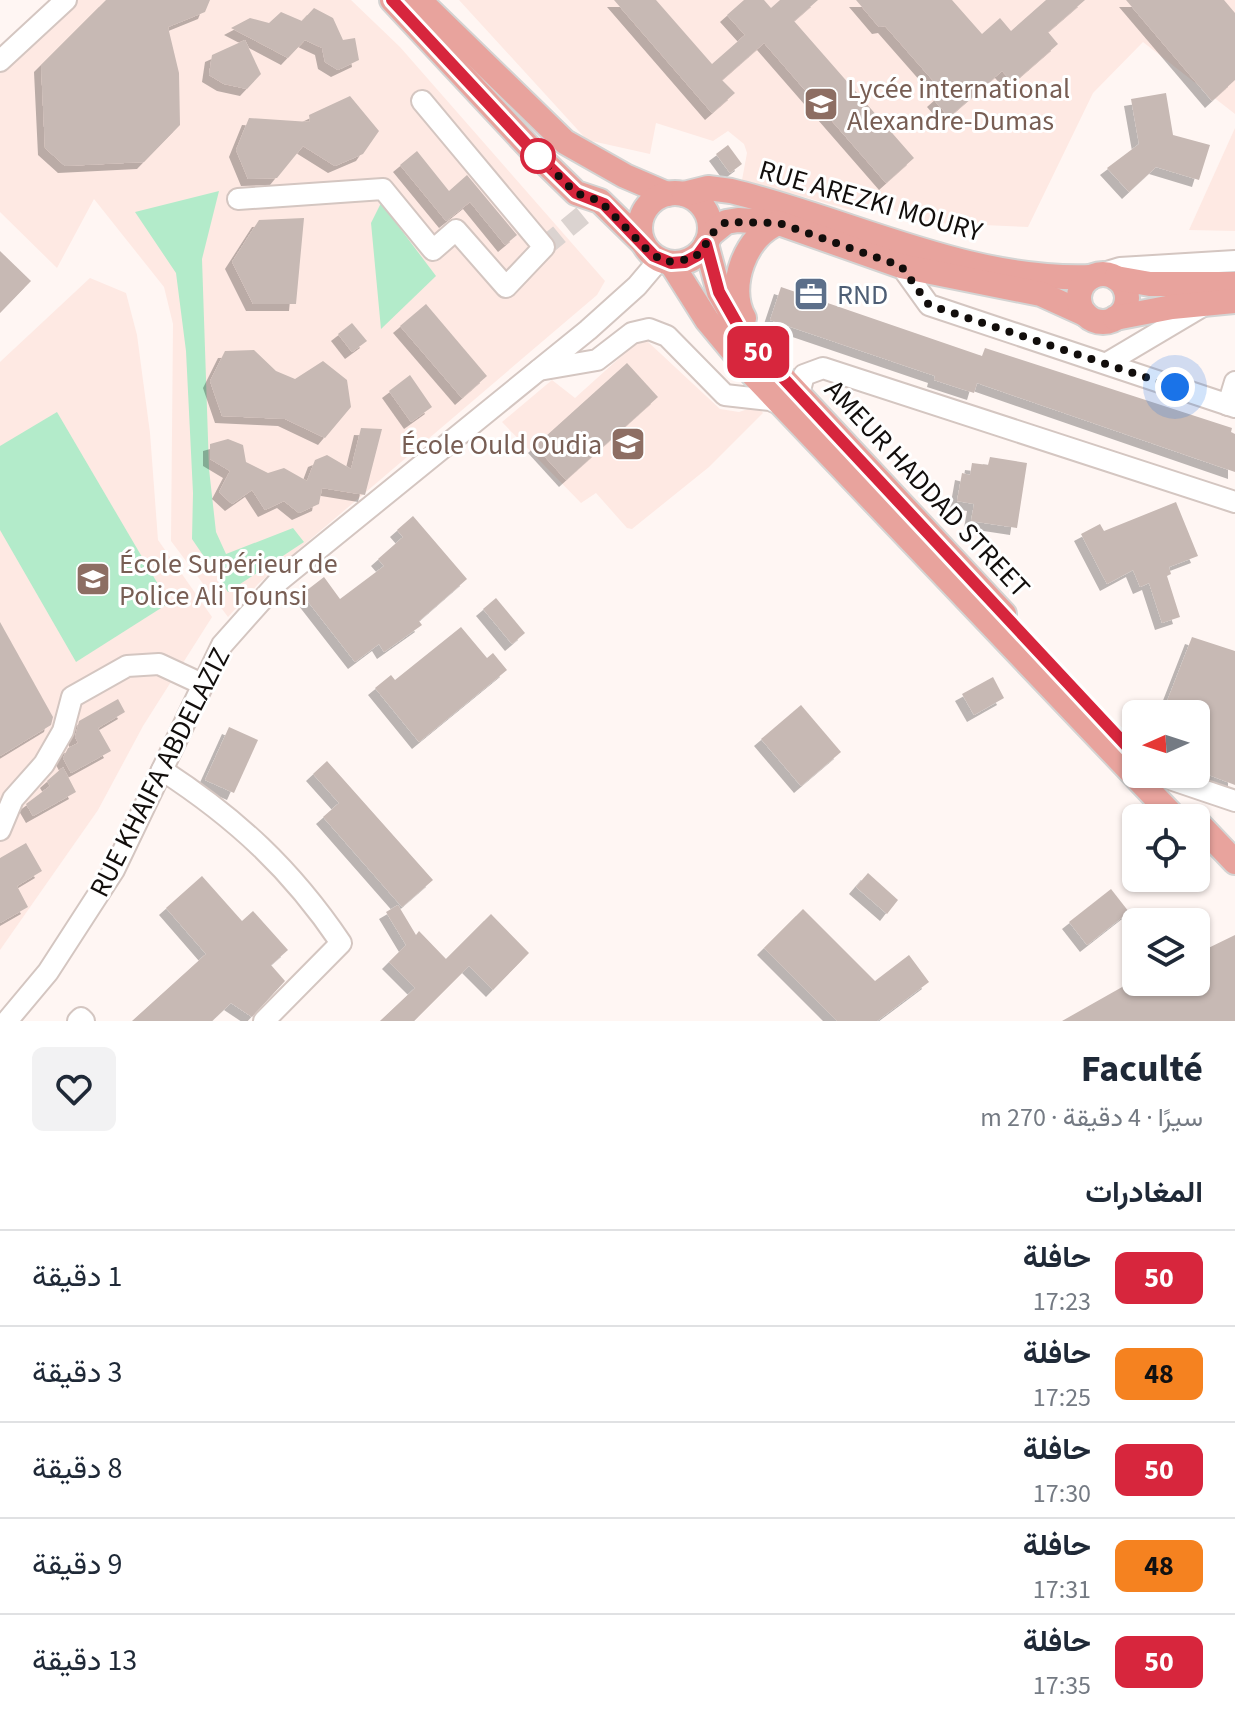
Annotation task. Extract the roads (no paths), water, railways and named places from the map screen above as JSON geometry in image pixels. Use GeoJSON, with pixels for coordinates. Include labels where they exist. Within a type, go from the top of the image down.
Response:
{"type":"FeatureCollection","features":[{"type":"Feature","properties":{"kind":"main road"},"geometry":{"type":"LineString","coordinates":[[392,0],[576,193],[600,201],[665,262],[692,259],[708,239],[705,209],[675,194],[625,176],[555,135],[419,0]]}},
{"type":"Feature","properties":{"kind":"main road","name":"RUE AREZKI MOURY"},"geometry":{"type":"LineString","coordinates":[[675,194],[708,188],[731,191],[925,252],[1044,275],[1101,277],[1150,284],[1235,284]]}},
{"type":"Feature","properties":{"kind":"main road"},"geometry":{"type":"LineString","coordinates":[[642,242],[640,227],[643,212],[653,200],[675,194]]}},
{"type":"Feature","properties":{"kind":"main road","name":"RUE AREZKI MOURY"},"geometry":{"type":"LineString","coordinates":[[708,239],[726,222],[779,223],[901,266],[1041,294],[1085,314]]}},
{"type":"Feature","properties":{"kind":"main road"},"geometry":{"type":"LineString","coordinates":[[779,223],[761,232],[753,242],[736,290],[737,302],[749,326],[793,401]]}},
{"type":"Feature","properties":{"kind":"main road","name":"AMEUR HADDAD STREET"},"geometry":{"type":"LineString","coordinates":[[708,239],[719,292],[734,322],[793,401],[1162,804]]}},
{"type":"Feature","properties":{"kind":"main road","name":"AMEUR HADDAD STREET"},"geometry":{"type":"LineString","coordinates":[[665,262],[707,320],[793,401],[1122,742]]}},
{"type":"Feature","properties":{"kind":"main road"},"geometry":{"type":"LineString","coordinates":[[1115,318],[1126,298],[1101,277],[1079,294],[1085,314],[1103,321],[1224,302]]}},
{"type":"Feature","properties":{"kind":"main road"},"geometry":{"type":"LineString","coordinates":[[1167,788],[1181,804]]}},
{"type":"Feature","properties":{"kind":"main road"},"geometry":{"type":"LineString","coordinates":[[1210,835],[1235,862]]}},
{"type":"Feature","properties":{"kind":"main road"},"geometry":{"type":"LineString","coordinates":[[1210,856],[1235,882]]}},
{"type":"Feature","properties":{"kind":"street"},"geometry":{"type":"LineString","coordinates":[[0,61],[66,0]]}},
{"type":"Feature","properties":{"kind":"street"},"geometry":{"type":"LineString","coordinates":[[238,199],[383,189],[433,250],[456,230],[506,287],[544,247],[422,101]]}},
{"type":"Feature","properties":{"kind":"street"},"geometry":{"type":"LineString","coordinates":[[1101,277],[1120,268],[1235,261]]}},
{"type":"Feature","properties":{"kind":"street","name":"RUE KHAIFA ABDELAZIZ"},"geometry":{"type":"LineString","coordinates":[[7,1021],[48,972],[106,883],[222,645],[279,581],[539,370],[665,262]]}},
{"type":"Feature","properties":{"kind":"street"},"geometry":{"type":"LineString","coordinates":[[901,266],[929,305],[1231,406],[1235,382]]}},
{"type":"Feature","properties":{"kind":"street"},"geometry":{"type":"LineString","coordinates":[[1107,363],[1224,302]]}},
{"type":"Feature","properties":{"kind":"street"},"geometry":{"type":"LineString","coordinates":[[539,370],[592,362],[632,333],[649,329],[667,336],[725,395],[793,401],[804,375],[823,368],[1235,502]]}},
{"type":"Feature","properties":{"kind":"street"},"geometry":{"type":"LineString","coordinates":[[0,830],[13,799],[44,764],[63,731],[72,697],[127,666],[159,664],[202,684]]}},
{"type":"Feature","properties":{"kind":"street"},"geometry":{"type":"LineString","coordinates":[[162,770],[196,790],[255,837],[341,943],[264,1021]]}},
{"type":"Feature","properties":{"kind":"street"},"geometry":{"type":"LineString","coordinates":[[1196,788],[1235,801]]}},
{"type":"Feature","properties":{"kind":"street"},"geometry":{"type":"LineString","coordinates":[[78,1021],[81,1018],[84,1021]]}},
{"type":"Feature","properties":{"kind":"tunnel"},"geometry":{"type":"LineString","coordinates":[[544,247],[600,201]]}},
{"type":"Feature","properties":{"kind":"place","name":"Lycée international Alexandre-Dumas"},"geometry":{"type":"Point","coordinates":[821,104]}},
{"type":"Feature","properties":{"kind":"place","name":"RND"},"geometry":{"type":"Point","coordinates":[811,294]}},
{"type":"Feature","properties":{"kind":"place","name":"École Ould Oudia"},"geometry":{"type":"Point","coordinates":[628,444]}},
{"type":"Feature","properties":{"kind":"place","name":"École Supérieur de Police Ali Tounsi"},"geometry":{"type":"Point","coordinates":[93,579]}}]}
